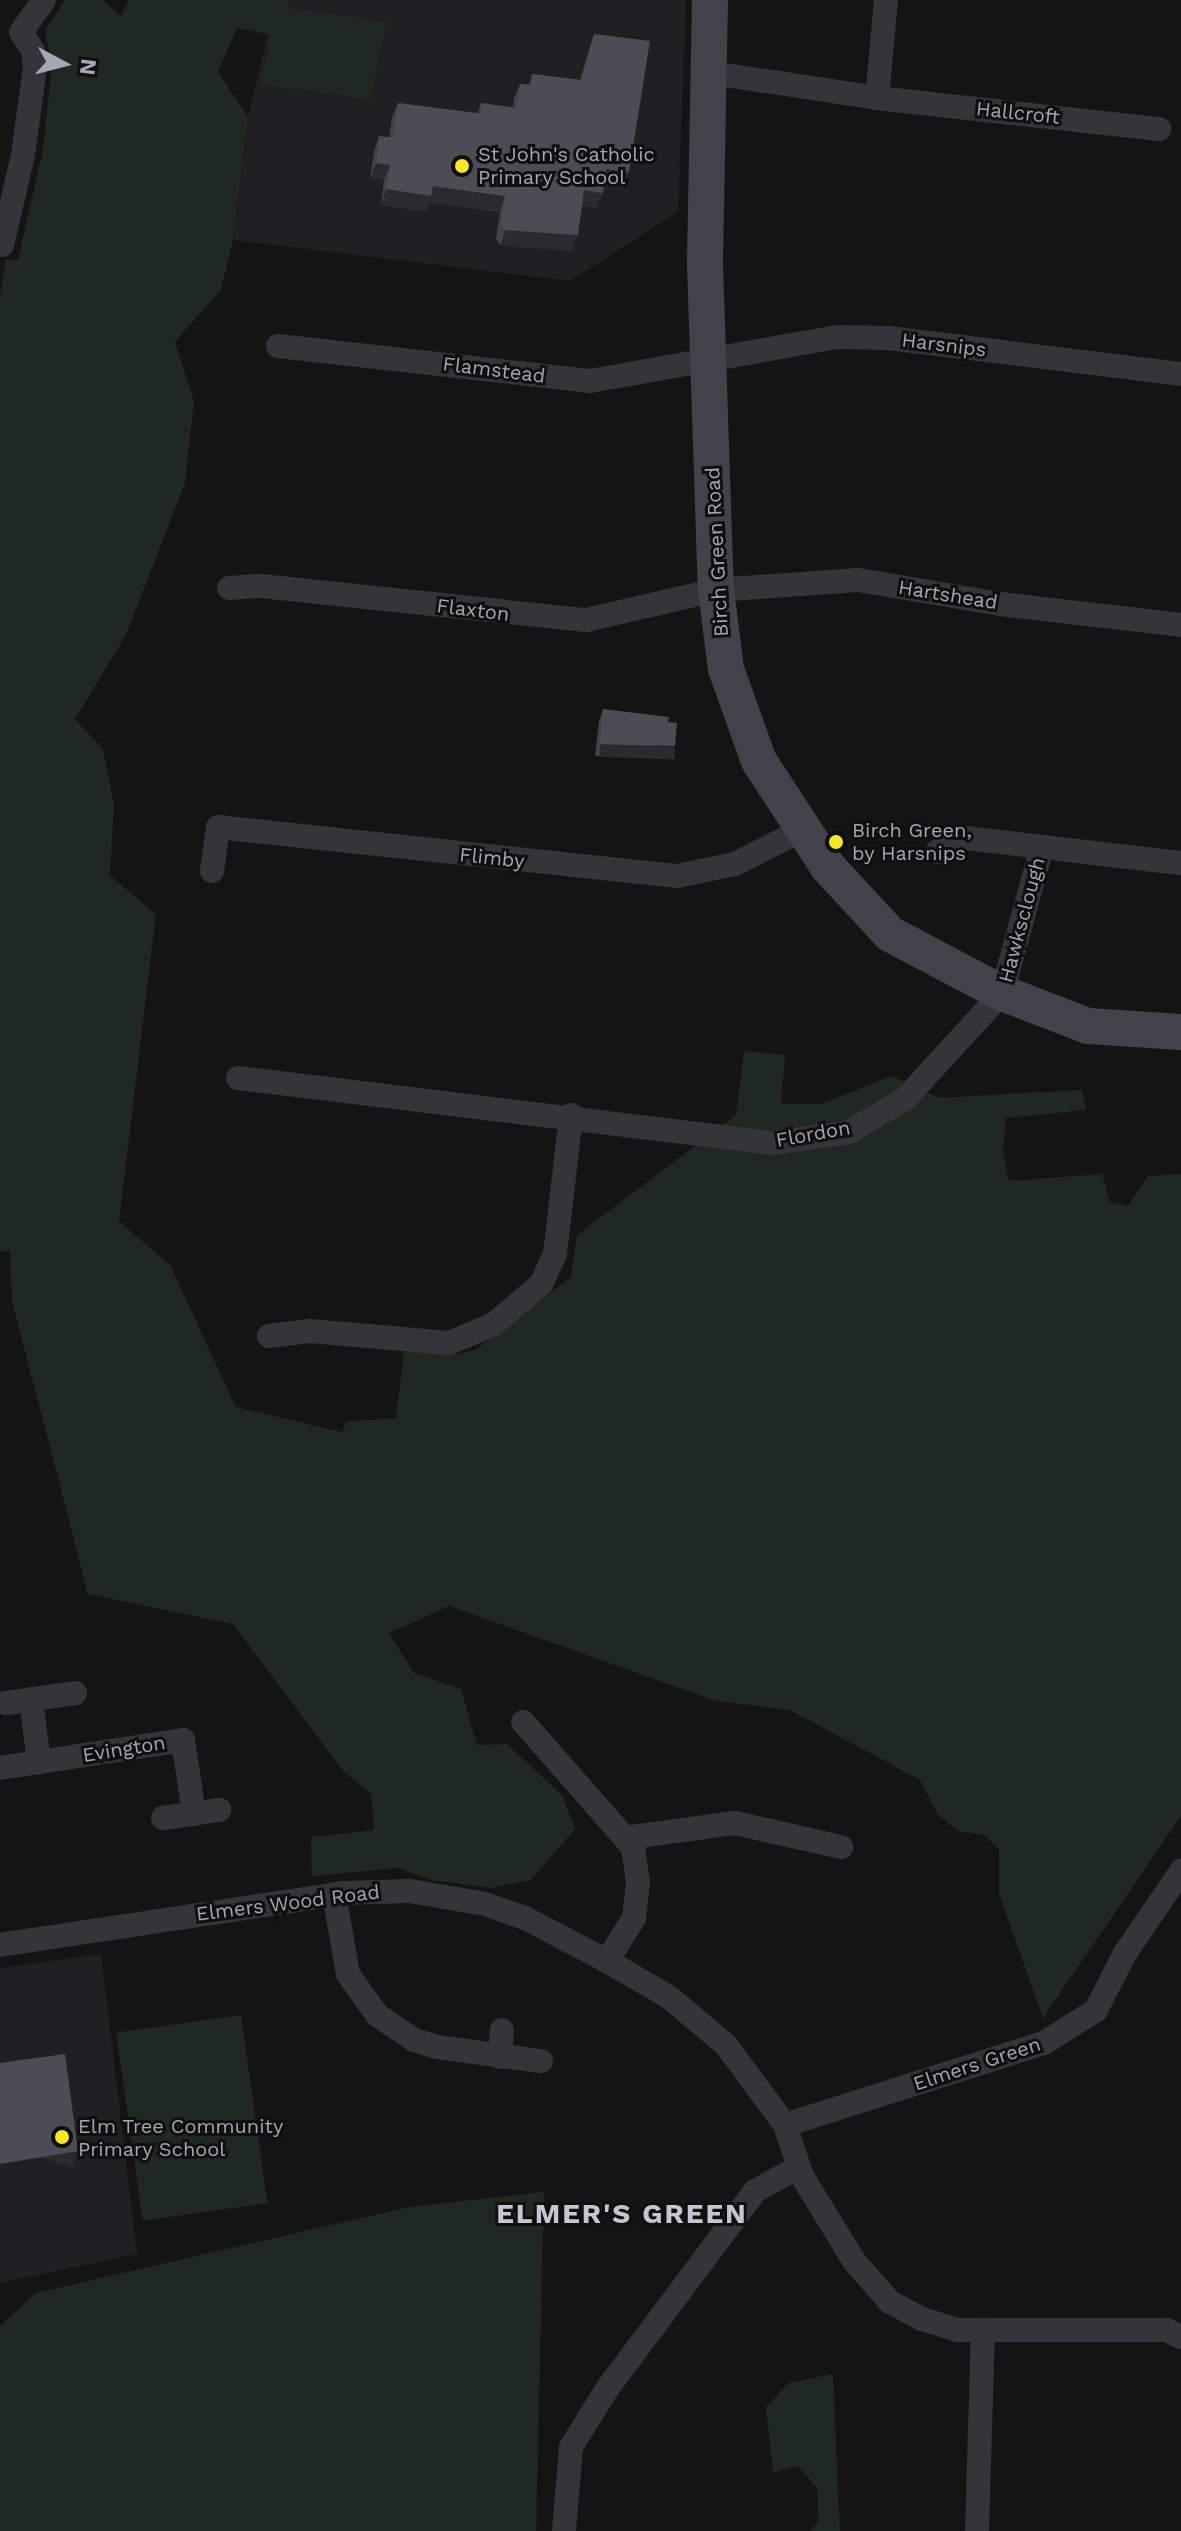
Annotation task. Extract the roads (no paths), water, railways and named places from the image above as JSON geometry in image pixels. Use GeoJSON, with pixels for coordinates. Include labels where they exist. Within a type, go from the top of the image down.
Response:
{"type":"FeatureCollection","features":[{"type":"Feature","properties":{"kind":"street"},"geometry":{"type":"LineString","coordinates":[[3,230],[35,67],[33,51],[10,31],[44,0]]}},
{"type":"Feature","properties":{"kind":"street","name":"Birch Green Road"},"geometry":{"type":"LineString","coordinates":[[710,0],[706,72],[705,264],[716,590],[726,669],[752,746],[802,830],[890,934],[1002,993],[1088,1026],[1181,1032]]}},
{"type":"Feature","properties":{"kind":"street"},"geometry":{"type":"LineString","coordinates":[[877,98],[886,0]]}},
{"type":"Feature","properties":{"kind":"street","name":"Hallcroft"},"geometry":{"type":"LineString","coordinates":[[706,72],[877,98],[1159,129]]}},
{"type":"Feature","properties":{"kind":"street","name":"Harsnips"},"geometry":{"type":"LineString","coordinates":[[709,362],[837,337],[888,338],[1181,374]]}},
{"type":"Feature","properties":{"kind":"street","name":"Flamstead"},"geometry":{"type":"LineString","coordinates":[[278,346],[590,381],[709,362]]}},
{"type":"Feature","properties":{"kind":"street","name":"Hartshead"},"geometry":{"type":"LineString","coordinates":[[716,590],[858,580],[1000,604],[1181,625]]}},
{"type":"Feature","properties":{"kind":"street","name":"Flaxton"},"geometry":{"type":"LineString","coordinates":[[229,588],[261,586],[586,620],[716,590]]}},
{"type":"Feature","properties":{"kind":"street","name":"Flimby"},"geometry":{"type":"LineString","coordinates":[[212,871],[218,827],[677,876],[735,864],[802,830]]}},
{"type":"Feature","properties":{"kind":"street","name":"Hawksclough"},"geometry":{"type":"LineString","coordinates":[[937,852],[958,837],[1181,863]]}},
{"type":"Feature","properties":{"kind":"street","name":"Hawksclough"},"geometry":{"type":"LineString","coordinates":[[1002,993],[1042,847]]}},
{"type":"Feature","properties":{"kind":"street","name":"Flordon"},"geometry":{"type":"LineString","coordinates":[[238,1078],[571,1115],[772,1143],[849,1132],[905,1099],[1002,993]]}},
{"type":"Feature","properties":{"kind":"street"},"geometry":{"type":"LineString","coordinates":[[269,1336],[310,1331],[449,1343],[494,1324],[541,1284],[555,1254],[571,1115]]}},
{"type":"Feature","properties":{"kind":"street"},"geometry":{"type":"LineString","coordinates":[[6,1703],[75,1693]]}},
{"type":"Feature","properties":{"kind":"street"},"geometry":{"type":"LineString","coordinates":[[31,1699],[39,1762]]}},
{"type":"Feature","properties":{"kind":"street"},"geometry":{"type":"LineString","coordinates":[[523,1722],[633,1847],[638,1882],[634,1918],[607,1961]]}},
{"type":"Feature","properties":{"kind":"street","name":"Evington"},"geometry":{"type":"LineString","coordinates":[[0,1768],[183,1740],[194,1814]]}},
{"type":"Feature","properties":{"kind":"street"},"geometry":{"type":"LineString","coordinates":[[163,1818],[219,1810]]}},
{"type":"Feature","properties":{"kind":"street"},"geometry":{"type":"LineString","coordinates":[[625,1838],[735,1823],[841,1847]]}},
{"type":"Feature","properties":{"kind":"street","name":"Elmers Green"},"geometry":{"type":"LineString","coordinates":[[785,2125],[1044,2043],[1096,2010],[1124,1955],[1181,1871]]}},
{"type":"Feature","properties":{"kind":"street"},"geometry":{"type":"LineString","coordinates":[[334,1894],[348,1974],[377,2015],[414,2040],[500,2057],[541,2061]]}},
{"type":"Feature","properties":{"kind":"street","name":"Elmers Wood Road"},"geometry":{"type":"LineString","coordinates":[[0,1945],[334,1894],[447,1895],[525,1918],[669,1997],[726,2045],[785,2125]]}},
{"type":"Feature","properties":{"kind":"street"},"geometry":{"type":"LineString","coordinates":[[500,2057],[502,2030]]}},
{"type":"Feature","properties":{"kind":"street"},"geometry":{"type":"LineString","coordinates":[[785,2125],[799,2167],[854,2261],[878,2291],[922,2319],[983,2330],[1167,2330],[1181,2337]]}},
{"type":"Feature","properties":{"kind":"street"},"geometry":{"type":"LineString","coordinates":[[564,2531],[571,2447],[607,2389],[755,2191],[799,2167]]}},
{"type":"Feature","properties":{"kind":"street"},"geometry":{"type":"LineString","coordinates":[[977,2531],[983,2330]]}},
{"type":"Feature","properties":{"kind":"place","name":"St John's Catholic Primary School"},"geometry":{"type":"Point","coordinates":[462,166]}},
{"type":"Feature","properties":{"kind":"place","name":"Birch Green, by Harsnips"},"geometry":{"type":"Point","coordinates":[836,842]}},
{"type":"Feature","properties":{"kind":"place","name":"Elm Tree Community Primary School"},"geometry":{"type":"Point","coordinates":[62,2137]}},
{"type":"Feature","properties":{"kind":"district","name":"ELMER'S GREEN"},"geometry":{"type":"Point","coordinates":[622,2214]}}]}
